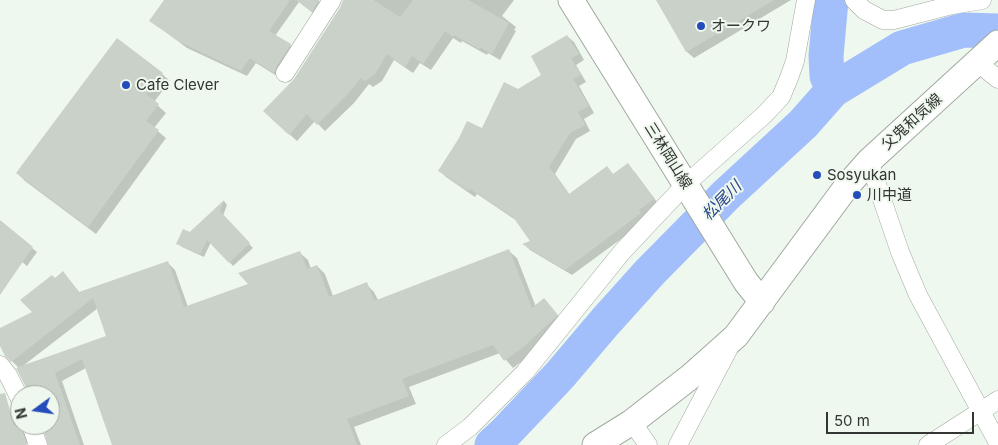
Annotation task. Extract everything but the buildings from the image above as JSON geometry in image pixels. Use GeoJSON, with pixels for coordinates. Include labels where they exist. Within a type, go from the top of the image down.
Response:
{"type":"FeatureCollection","features":[{"type":"Feature","properties":{"kind":"main road","name":"三林岡山線"},"geometry":{"type":"LineString","coordinates":[[571,0],[746,282],[762,302]]}},
{"type":"Feature","properties":{"kind":"main road","name":"父鬼和気線"},"geometry":{"type":"LineString","coordinates":[[762,302],[847,186],[869,160],[988,53]]}},
{"type":"Feature","properties":{"kind":"main road"},"geometry":{"type":"LineString","coordinates":[[595,445],[632,422],[690,377],[736,336],[762,302]]}},
{"type":"Feature","properties":{"kind":"street"},"geometry":{"type":"LineString","coordinates":[[285,73],[332,0]]}},
{"type":"Feature","properties":{"kind":"street"},"geometry":{"type":"LineString","coordinates":[[446,445],[470,427],[525,372],[622,252],[781,97],[795,60],[806,0]]}},
{"type":"Feature","properties":{"kind":"street"},"geometry":{"type":"LineString","coordinates":[[854,0],[864,10],[883,20],[894,20],[952,5],[982,0]]}},
{"type":"Feature","properties":{"kind":"street"},"geometry":{"type":"LineString","coordinates":[[988,53],[998,79]]}},
{"type":"Feature","properties":{"kind":"street"},"geometry":{"type":"LineString","coordinates":[[869,160],[900,252],[918,295],[982,410],[998,443]]}},
{"type":"Feature","properties":{"kind":"street"},"geometry":{"type":"LineString","coordinates":[[678,445],[736,336]]}},
{"type":"Feature","properties":{"kind":"street"},"geometry":{"type":"LineString","coordinates":[[0,365],[13,385]]}},
{"type":"Feature","properties":{"kind":"street"},"geometry":{"type":"LineString","coordinates":[[928,445],[998,400]]}},
{"type":"Feature","properties":{"kind":"street"},"geometry":{"type":"LineString","coordinates":[[632,422],[648,445]]}},
{"type":"Feature","properties":{"kind":"waterway"},"geometry":{"type":"LineString","coordinates":[[831,0],[826,56],[827,76],[833,90]]}},
{"type":"Feature","properties":{"kind":"waterway","name":"松尾川"},"geometry":{"type":"LineString","coordinates":[[492,445],[560,375],[650,272],[726,195],[803,124],[833,90],[902,48],[964,30],[998,31]]}},
{"type":"Feature","properties":{"kind":"place","name":"オークワ"},"geometry":{"type":"Point","coordinates":[701,26]}},
{"type":"Feature","properties":{"kind":"place","name":"Cafe Clever"},"geometry":{"type":"Point","coordinates":[126,85]}},
{"type":"Feature","properties":{"kind":"place","name":"Sosyukan"},"geometry":{"type":"Point","coordinates":[817,175]}},
{"type":"Feature","properties":{"kind":"place","name":"川中道"},"geometry":{"type":"Point","coordinates":[857,195]}}]}
